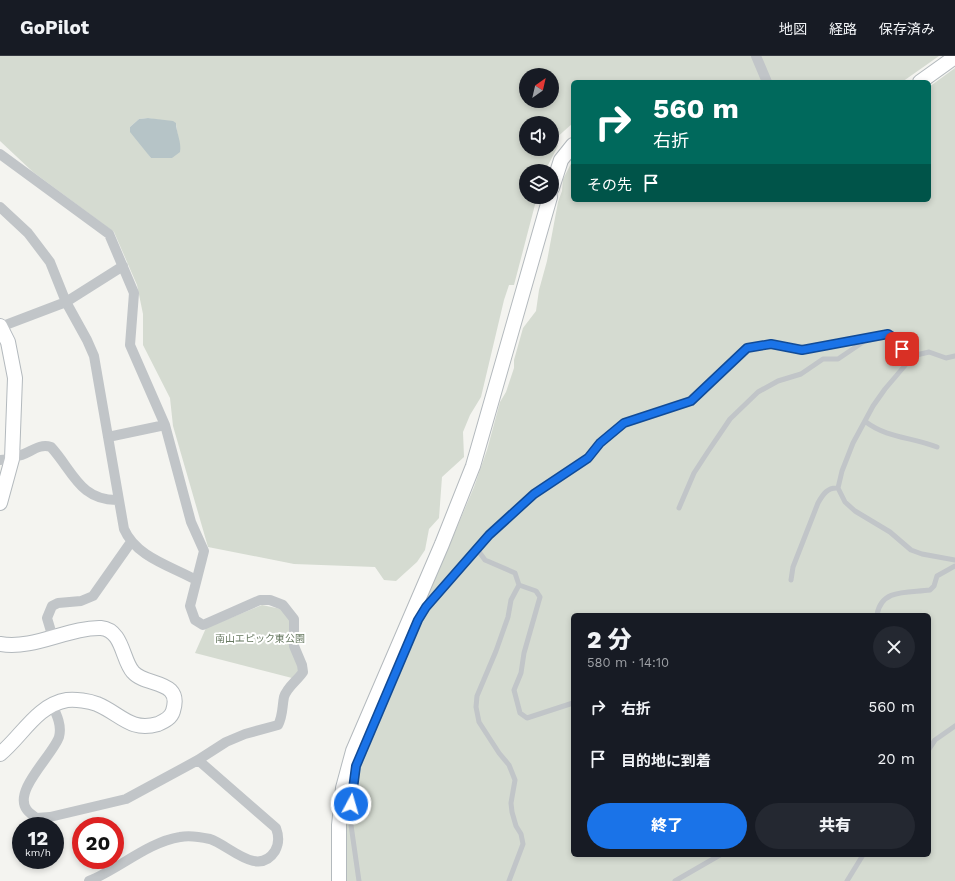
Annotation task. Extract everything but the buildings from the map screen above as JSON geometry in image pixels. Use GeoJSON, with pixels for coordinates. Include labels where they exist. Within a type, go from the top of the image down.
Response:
{"type":"FeatureCollection","features":[{"type":"Feature","properties":{"kind":"street"},"geometry":{"type":"LineString","coordinates":[[756,56],[766,80]]}},
{"type":"Feature","properties":{"kind":"street"},"geometry":{"type":"LineString","coordinates":[[923,80],[955,57]]}},
{"type":"Feature","properties":{"kind":"street"},"geometry":{"type":"LineString","coordinates":[[559,166],[561,160],[571,148]]}},
{"type":"Feature","properties":{"kind":"street"},"geometry":{"type":"LineString","coordinates":[[0,154],[109,234],[134,293],[130,345],[165,425],[190,522],[204,551],[190,606],[195,620],[200,624],[208,623],[263,600],[275,602],[287,608],[294,619],[294,646],[302,665],[303,672],[289,688],[284,697],[282,718],[278,725],[239,736],[226,742],[198,760],[126,800],[50,817],[36,818],[26,809],[23,798],[28,784],[58,738],[60,727],[52,705]]}},
{"type":"Feature","properties":{"kind":"street"},"geometry":{"type":"LineString","coordinates":[[339,881],[339,825],[343,788],[353,751],[442,544],[473,466],[548,204]]}},
{"type":"Feature","properties":{"kind":"street"},"geometry":{"type":"LineString","coordinates":[[0,207],[28,233],[50,262],[66,302],[94,356],[124,529],[140,551],[196,580]]}},
{"type":"Feature","properties":{"kind":"street"},"geometry":{"type":"LineString","coordinates":[[0,503],[8,458],[15,378],[8,342],[0,326],[66,302],[122,266]]}},
{"type":"Feature","properties":{"kind":"street"},"geometry":{"type":"LineString","coordinates":[[108,437],[165,425]]}},
{"type":"Feature","properties":{"kind":"street"},"geometry":{"type":"LineString","coordinates":[[8,458],[23,456],[40,446],[51,447],[84,490],[110,500],[118,500]]}},
{"type":"Feature","properties":{"kind":"street"},"geometry":{"type":"LineString","coordinates":[[53,638],[46,618],[52,606],[58,603],[81,601],[93,596],[132,542]]}},
{"type":"Feature","properties":{"kind":"street"},"geometry":{"type":"LineString","coordinates":[[0,644],[17,646],[102,628],[114,634],[120,643],[129,667],[136,675],[161,684],[170,690],[175,701],[173,713],[166,721],[146,727],[134,724],[97,704],[82,700],[67,700],[52,705],[40,712],[0,754]]}},
{"type":"Feature","properties":{"kind":"street"},"geometry":{"type":"LineString","coordinates":[[89,881],[103,875],[165,840],[182,836],[211,840],[251,861],[263,861],[273,854],[278,841],[276,828],[198,760]]}},
{"type":"Feature","properties":{"kind":"lane"},"geometry":{"type":"LineString","coordinates":[[680,508],[694,473],[707,453],[730,419],[758,392],[778,381],[802,374],[823,359],[838,359],[858,344],[881,334],[888,334],[894,338],[908,357]]}},
{"type":"Feature","properties":{"kind":"lane"},"geometry":{"type":"LineString","coordinates":[[360,881],[350,818],[356,766],[418,620],[426,607],[477,549],[519,506],[534,494],[588,458],[600,443],[624,423],[691,401],[747,348],[771,344],[802,350],[871,338]]}},
{"type":"Feature","properties":{"kind":"lane"},"geometry":{"type":"LineString","coordinates":[[908,357],[929,352],[946,358],[955,356]]}},
{"type":"Feature","properties":{"kind":"lane"},"geometry":{"type":"LineString","coordinates":[[908,357],[905,366],[885,389],[873,406],[866,422],[853,443],[842,471],[838,488],[845,502],[855,511],[890,532],[911,550],[922,554],[955,560]]}},
{"type":"Feature","properties":{"kind":"lane"},"geometry":{"type":"LineString","coordinates":[[866,422],[885,434],[916,440],[937,447]]}},
{"type":"Feature","properties":{"kind":"lane"},"geometry":{"type":"LineString","coordinates":[[790,580],[793,567],[823,493],[834,488],[838,488]]}},
{"type":"Feature","properties":{"kind":"lane"},"geometry":{"type":"LineString","coordinates":[[477,549],[485,560],[515,573],[519,585],[511,600],[508,617],[496,651],[477,696],[476,707],[479,722],[499,753],[509,765],[515,780],[511,803],[512,812],[516,826],[521,834],[523,844],[509,881]]}},
{"type":"Feature","properties":{"kind":"lane"},"geometry":{"type":"LineString","coordinates":[[878,613],[880,604],[887,597],[901,592],[930,590],[934,586],[937,576],[955,566]]}},
{"type":"Feature","properties":{"kind":"lane"},"geometry":{"type":"LineString","coordinates":[[519,585],[536,591],[540,597],[524,653],[521,673],[514,690],[520,713],[524,717],[531,717],[571,704]]}},
{"type":"Feature","properties":{"kind":"lane"},"geometry":{"type":"LineString","coordinates":[[931,746],[935,740],[955,726]]}},
{"type":"Feature","properties":{"kind":"lane"},"geometry":{"type":"LineString","coordinates":[[675,881],[717,857]]}},
{"type":"Feature","properties":{"kind":"lane"},"geometry":{"type":"LineString","coordinates":[[846,881],[862,857]]}},
{"type":"Feature","properties":{"kind":"green space"},"geometry":{"type":"Polygon","coordinates":[[[0,56],[753,56],[763,80],[571,80],[571,125],[559,135],[559,116],[519,116],[519,156],[553,156],[549,164],[519,164],[519,204],[535,204],[514,285],[509,285],[504,300],[481,397],[470,415],[463,432],[464,457],[442,477],[439,518],[429,529],[425,550],[417,562],[396,581],[384,580],[375,567],[294,564],[208,547],[173,426],[170,398],[143,345],[143,314],[137,285],[114,232],[33,172],[0,141],[0,56]],[[148,118],[139,119],[130,127],[151,158],[172,158],[178,140],[176,123],[148,118]]]}},
{"type":"Feature","properties":{"kind":"green space"},"geometry":{"type":"Polygon","coordinates":[[[758,56],[939,56],[905,80],[770,80],[758,56]]]}},
{"type":"Feature","properties":{"kind":"green space"},"geometry":{"type":"Polygon","coordinates":[[[955,68],[955,881],[344,881],[347,790],[435,571],[449,546],[474,487],[487,450],[500,402],[506,392],[514,368],[514,360],[523,328],[536,311],[539,290],[547,261],[558,204],[559,204],[563,179],[571,164],[571,202],[931,202],[931,86],[955,68]]]}},
{"type":"Feature","properties":{"kind":"green space","name":"南山エピック東公園"},"geometry":{"type":"Polygon","coordinates":[[[262,605],[281,609],[291,620],[292,650],[296,661],[300,666],[299,672],[292,678],[195,653],[206,628],[262,605]]]}},
{"type":"Feature","properties":{"kind":"shaded area"},"geometry":{"type":"Polygon","coordinates":[[[148,118],[173,121],[176,123],[180,152],[172,158],[151,158],[130,132],[130,127],[139,119],[148,118]]]}},
{"type":"Feature","properties":{"kind":"route"},"geometry":{"type":"LineString","coordinates":[[351,804],[356,766],[367,736],[418,620],[426,607],[489,535],[526,500],[588,458],[600,443],[624,423],[680,406],[691,401],[747,348],[756,345],[771,344],[789,346],[802,350],[871,338],[881,334],[888,334],[897,340],[902,349]]}}]}
